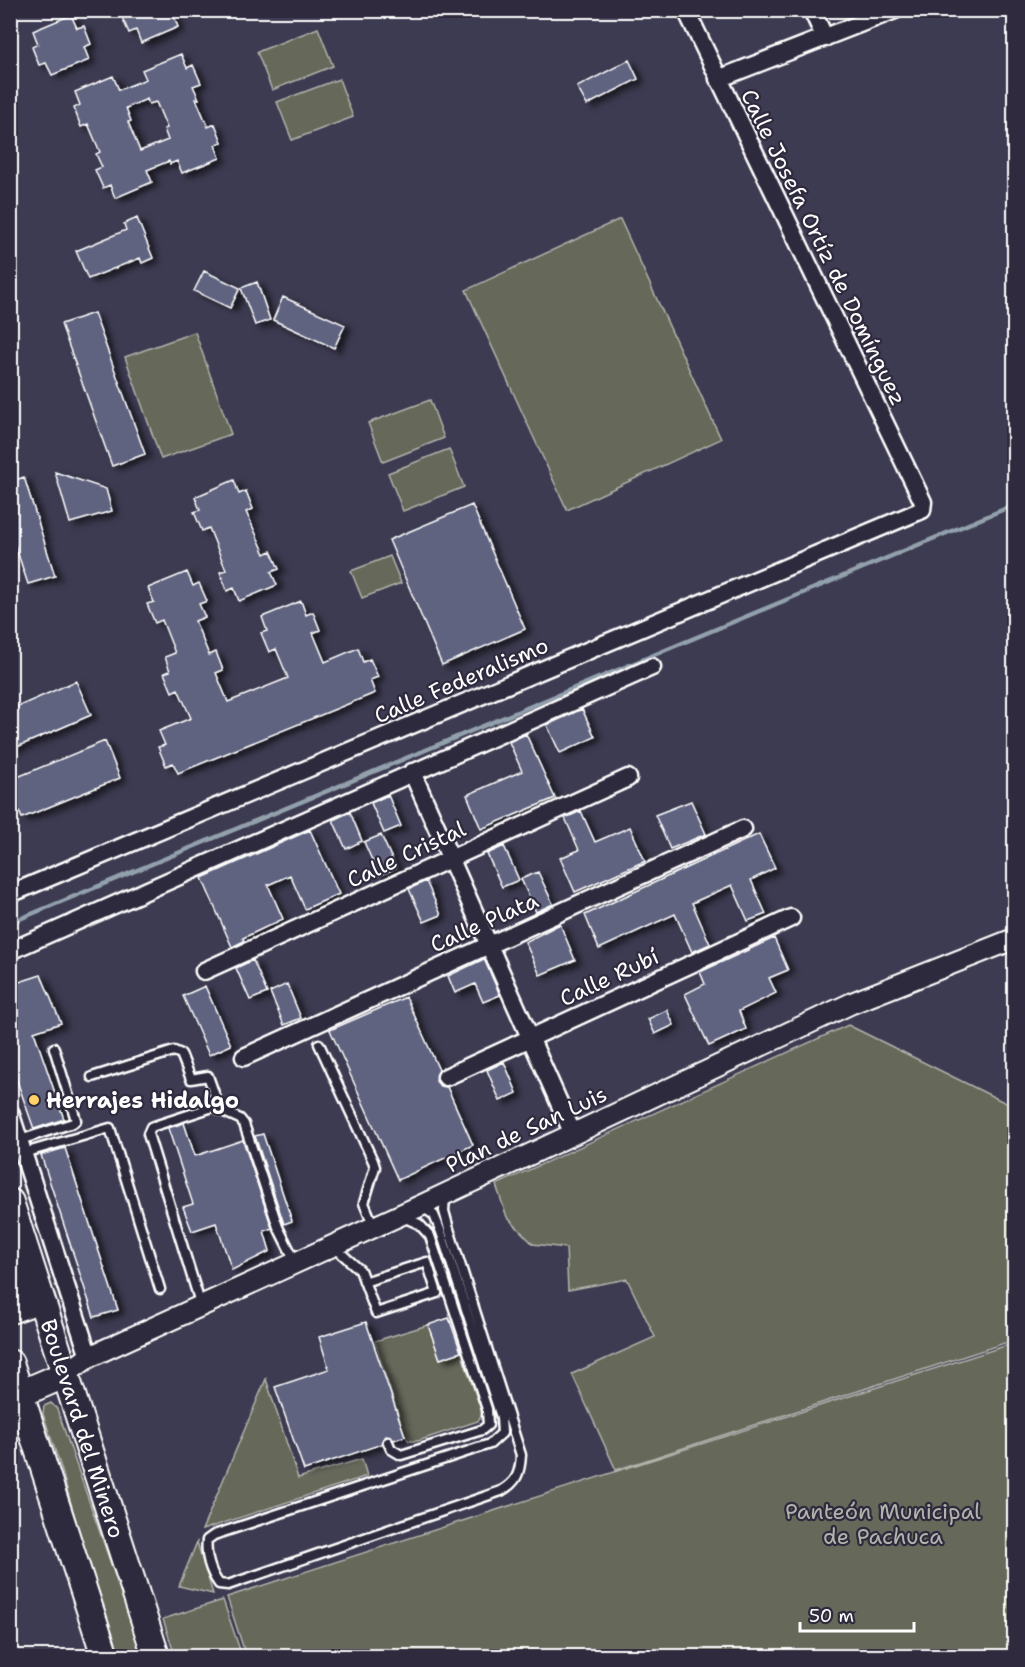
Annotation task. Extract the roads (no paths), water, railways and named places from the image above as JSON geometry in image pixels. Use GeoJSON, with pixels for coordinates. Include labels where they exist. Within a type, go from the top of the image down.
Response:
{"type":"FeatureCollection","features":[{"type":"Feature","properties":{"kind":"main road","name":"Boulevard del Minero"},"geometry":{"type":"LineString","coordinates":[[10,1202],[156,1656]]}},
{"type":"Feature","properties":{"kind":"main road"},"geometry":{"type":"LineString","coordinates":[[10,1310],[27,1304],[31,1295],[30,1264]]}},
{"type":"Feature","properties":{"kind":"main road"},"geometry":{"type":"LineString","coordinates":[[10,1363],[16,1396],[105,1656]]}},
{"type":"Feature","properties":{"kind":"main road"},"geometry":{"type":"LineString","coordinates":[[16,1396],[64,1375]]}},
{"type":"Feature","properties":{"kind":"street","name":"Calle Josefa Ortíz de Domínguez"},"geometry":{"type":"LineString","coordinates":[[686,10],[923,502]]}},
{"type":"Feature","properties":{"kind":"street"},"geometry":{"type":"LineString","coordinates":[[812,10],[825,38]]}},
{"type":"Feature","properties":{"kind":"street"},"geometry":{"type":"LineString","coordinates":[[718,79],[895,10]]}},
{"type":"Feature","properties":{"kind":"street","name":"Calle Federalismo"},"geometry":{"type":"LineString","coordinates":[[10,894],[922,510],[923,502]]}},
{"type":"Feature","properties":{"kind":"street"},"geometry":{"type":"LineString","coordinates":[[10,951],[412,771],[652,667]]}},
{"type":"Feature","properties":{"kind":"street"},"geometry":{"type":"LineString","coordinates":[[412,771],[573,1134]]}},
{"type":"Feature","properties":{"kind":"street","name":"Calle Cristal"},"geometry":{"type":"LineString","coordinates":[[204,971],[628,778]]}},
{"type":"Feature","properties":{"kind":"street","name":"Calle Plata"},"geometry":{"type":"LineString","coordinates":[[244,1057],[743,829]]}},
{"type":"Feature","properties":{"kind":"street","name":"Calle Rubí"},"geometry":{"type":"LineString","coordinates":[[446,1077],[791,918]]}},
{"type":"Feature","properties":{"kind":"street","name":"Plan de San Luis"},"geometry":{"type":"LineString","coordinates":[[64,1375],[89,1357],[399,1216],[852,1003],[1014,939]]}},
{"type":"Feature","properties":{"kind":"street"},"geometry":{"type":"LineString","coordinates":[[10,1112],[89,1357]]}},
{"type":"Feature","properties":{"kind":"lane"},"geometry":{"type":"LineString","coordinates":[[320,1044],[375,1167],[364,1203],[374,1227]]}},
{"type":"Feature","properties":{"kind":"lane"},"geometry":{"type":"LineString","coordinates":[[22,1147],[76,1120],[54,1048]]}},
{"type":"Feature","properties":{"kind":"lane"},"geometry":{"type":"LineString","coordinates":[[92,1077],[177,1051],[191,1079],[208,1076],[223,1113],[240,1119],[244,1124],[278,1227],[296,1263]]}},
{"type":"Feature","properties":{"kind":"lane"},"geometry":{"type":"LineString","coordinates":[[201,1306],[148,1134],[151,1126],[219,1105]]}},
{"type":"Feature","properties":{"kind":"lane"},"geometry":{"type":"LineString","coordinates":[[22,1147],[110,1128],[160,1289]]}},
{"type":"Feature","properties":{"kind":"lane"},"geometry":{"type":"LineString","coordinates":[[420,1206],[434,1215],[441,1232],[501,1417],[502,1433],[490,1444],[214,1535],[207,1540],[206,1550],[213,1576],[219,1584],[228,1585],[501,1491],[512,1485],[519,1474],[521,1455],[449,1230],[444,1211],[445,1194]]}},
{"type":"Feature","properties":{"kind":"lane"},"geometry":{"type":"LineString","coordinates":[[388,1442],[391,1449],[401,1455],[482,1430],[488,1425],[487,1409],[430,1236],[419,1224],[399,1216]]}},
{"type":"Feature","properties":{"kind":"lane"},"geometry":{"type":"LineString","coordinates":[[333,1246],[360,1270],[364,1282],[376,1313],[437,1293],[427,1262],[364,1282]]}},
{"type":"Feature","properties":{"kind":"waterway"},"geometry":{"type":"LineString","coordinates":[[10,923],[1014,505]]}},
{"type":"Feature","properties":{"kind":"place","name":"Herrajes Hidalgo"},"geometry":{"type":"Point","coordinates":[34,1100]}},
{"type":"Feature","properties":{"kind":"park label","name":"Panteón Municipal de Pachuca"},"geometry":{"type":"Point","coordinates":[883,1524]}}]}
